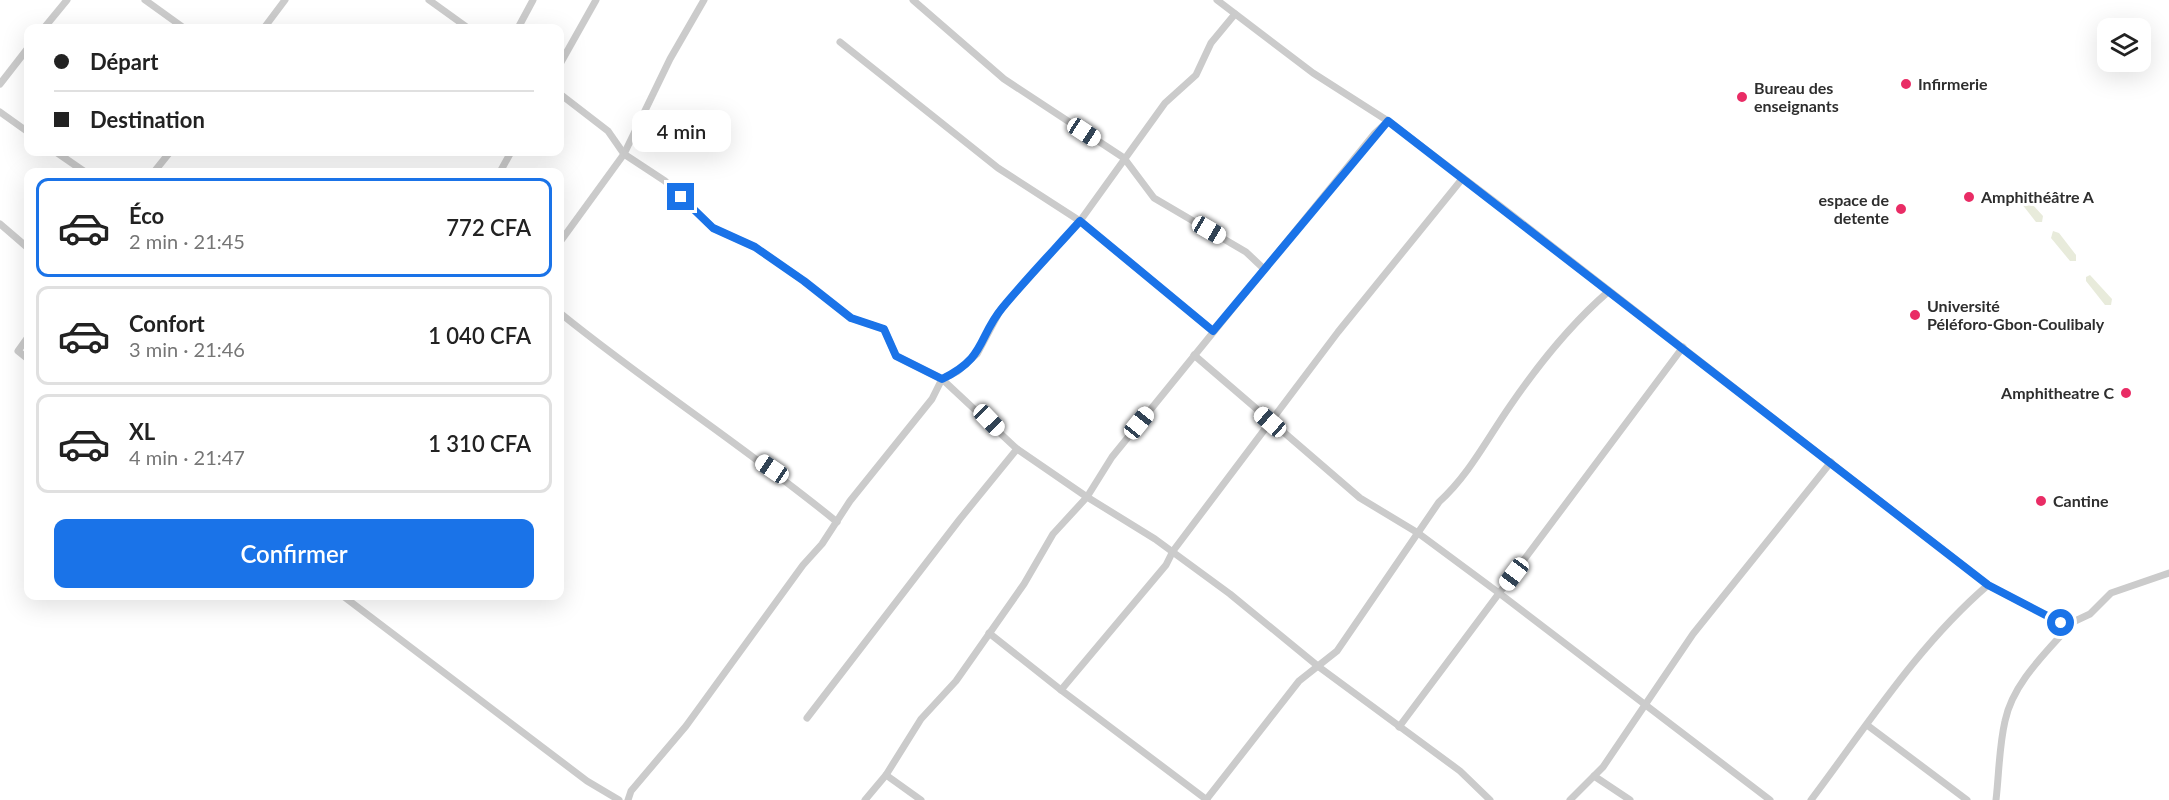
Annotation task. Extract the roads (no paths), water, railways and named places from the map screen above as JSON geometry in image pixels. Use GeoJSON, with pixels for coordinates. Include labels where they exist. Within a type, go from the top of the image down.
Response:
{"type":"FeatureCollection","features":[{"type":"Feature","properties":{"kind":"street"},"geometry":{"type":"LineString","coordinates":[[48,24],[67,0]]}},
{"type":"Feature","properties":{"kind":"street"},"geometry":{"type":"LineString","coordinates":[[145,0],[178,24]]}},
{"type":"Feature","properties":{"kind":"street"},"geometry":{"type":"LineString","coordinates":[[267,24],[285,0]]}},
{"type":"Feature","properties":{"kind":"street"},"geometry":{"type":"LineString","coordinates":[[429,0],[462,24]]}},
{"type":"Feature","properties":{"kind":"street"},"geometry":{"type":"LineString","coordinates":[[520,24],[533,0]]}},
{"type":"Feature","properties":{"kind":"street"},"geometry":{"type":"LineString","coordinates":[[564,56],[596,0]]}},
{"type":"Feature","properties":{"kind":"street"},"geometry":{"type":"LineString","coordinates":[[564,236],[624,154],[670,59],[704,0]]}},
{"type":"Feature","properties":{"kind":"street"},"geometry":{"type":"LineString","coordinates":[[913,0],[1004,79],[1124,158],[1154,198],[1246,252],[1264,269]]}},
{"type":"Feature","properties":{"kind":"street"},"geometry":{"type":"LineString","coordinates":[[1217,0],[1313,73],[1388,121],[1988,585],[2061,623],[2073,622],[2090,614],[2111,593],[2169,573]]}},
{"type":"Feature","properties":{"kind":"street"},"geometry":{"type":"LineString","coordinates":[[628,800],[631,791],[686,726],[837,522],[932,399],[942,379],[958,371],[977,354],[1001,309],[1080,221],[1165,103],[1196,75],[1211,43],[1235,14]]}},
{"type":"Feature","properties":{"kind":"street"},"geometry":{"type":"LineString","coordinates":[[840,42],[998,168],[1080,221],[1213,331]]}},
{"type":"Feature","properties":{"kind":"street"},"geometry":{"type":"LineString","coordinates":[[0,84],[24,53]]}},
{"type":"Feature","properties":{"kind":"street"},"geometry":{"type":"LineString","coordinates":[[564,97],[608,131],[624,154],[665,181],[713,228],[755,247],[804,281],[851,318],[884,329],[896,356],[942,379],[1017,449],[1086,497],[1173,551],[1319,667],[1460,771],[1490,800]]}},
{"type":"Feature","properties":{"kind":"street"},"geometry":{"type":"LineString","coordinates":[[0,112],[24,129]]}},
{"type":"Feature","properties":{"kind":"street"},"geometry":{"type":"LineString","coordinates":[[865,800],[886,775],[921,719],[956,681],[1024,584],[1053,534],[1086,497],[1112,457],[1213,331],[1388,121]]}},
{"type":"Feature","properties":{"kind":"street"},"geometry":{"type":"LineString","coordinates":[[62,156],[80,168]]}},
{"type":"Feature","properties":{"kind":"street"},"geometry":{"type":"LineString","coordinates":[[157,168],[167,156]]}},
{"type":"Feature","properties":{"kind":"street"},"geometry":{"type":"LineString","coordinates":[[1061,690],[1166,565],[1173,551],[1338,332],[1462,179]]}},
{"type":"Feature","properties":{"kind":"street"},"geometry":{"type":"LineString","coordinates":[[0,224],[24,245]]}},
{"type":"Feature","properties":{"kind":"street"},"geometry":{"type":"LineString","coordinates":[[989,633],[1206,800],[1299,681],[1337,651],[1439,502],[1459,484],[1511,404],[1586,311],[1609,291]]}},
{"type":"Feature","properties":{"kind":"street"},"geometry":{"type":"LineString","coordinates":[[564,316],[683,408],[772,469],[837,522]]}},
{"type":"Feature","properties":{"kind":"street"},"geometry":{"type":"LineString","coordinates":[[24,343],[18,351],[24,356]]}},
{"type":"Feature","properties":{"kind":"street"},"geometry":{"type":"LineString","coordinates":[[1399,727],[1683,347]]}},
{"type":"Feature","properties":{"kind":"street"},"geometry":{"type":"LineString","coordinates":[[1194,355],[1360,498],[1418,533],[1770,800]]}},
{"type":"Feature","properties":{"kind":"street"},"geometry":{"type":"LineString","coordinates":[[807,718],[960,519],[1017,449]]}},
{"type":"Feature","properties":{"kind":"street"},"geometry":{"type":"LineString","coordinates":[[1570,800],[1594,776],[1693,634],[1831,462]]}},
{"type":"Feature","properties":{"kind":"street"},"geometry":{"type":"LineString","coordinates":[[1811,800],[1867,725],[1964,605],[1988,585]]}},
{"type":"Feature","properties":{"kind":"street"},"geometry":{"type":"LineString","coordinates":[[347,600],[587,781],[619,800]]}},
{"type":"Feature","properties":{"kind":"street"},"geometry":{"type":"LineString","coordinates":[[1996,800],[2005,720],[2013,699],[2024,680],[2073,622]]}},
{"type":"Feature","properties":{"kind":"street"},"geometry":{"type":"LineString","coordinates":[[1867,725],[1967,800]]}},
{"type":"Feature","properties":{"kind":"street"},"geometry":{"type":"LineString","coordinates":[[886,775],[921,800]]}},
{"type":"Feature","properties":{"kind":"street"},"geometry":{"type":"LineString","coordinates":[[1594,776],[1630,800]]}},
{"type":"Feature","properties":{"kind":"place","name":"Infirmerie"},"geometry":{"type":"Point","coordinates":[1906,84]}},
{"type":"Feature","properties":{"kind":"place","name":"Bureau des enseignants"},"geometry":{"type":"Point","coordinates":[1742,97]}},
{"type":"Feature","properties":{"kind":"place","name":"Amphithéâtre A"},"geometry":{"type":"Point","coordinates":[1969,197]}},
{"type":"Feature","properties":{"kind":"place","name":"espace de detente"},"geometry":{"type":"Point","coordinates":[1901,209]}},
{"type":"Feature","properties":{"kind":"place","name":"Université Péléforo-Gbon-Coulibaly"},"geometry":{"type":"Point","coordinates":[1915,315]}},
{"type":"Feature","properties":{"kind":"place","name":"Amphitheatre C"},"geometry":{"type":"Point","coordinates":[2126,393]}},
{"type":"Feature","properties":{"kind":"place","name":"Cantine"},"geometry":{"type":"Point","coordinates":[2041,501]}}]}
